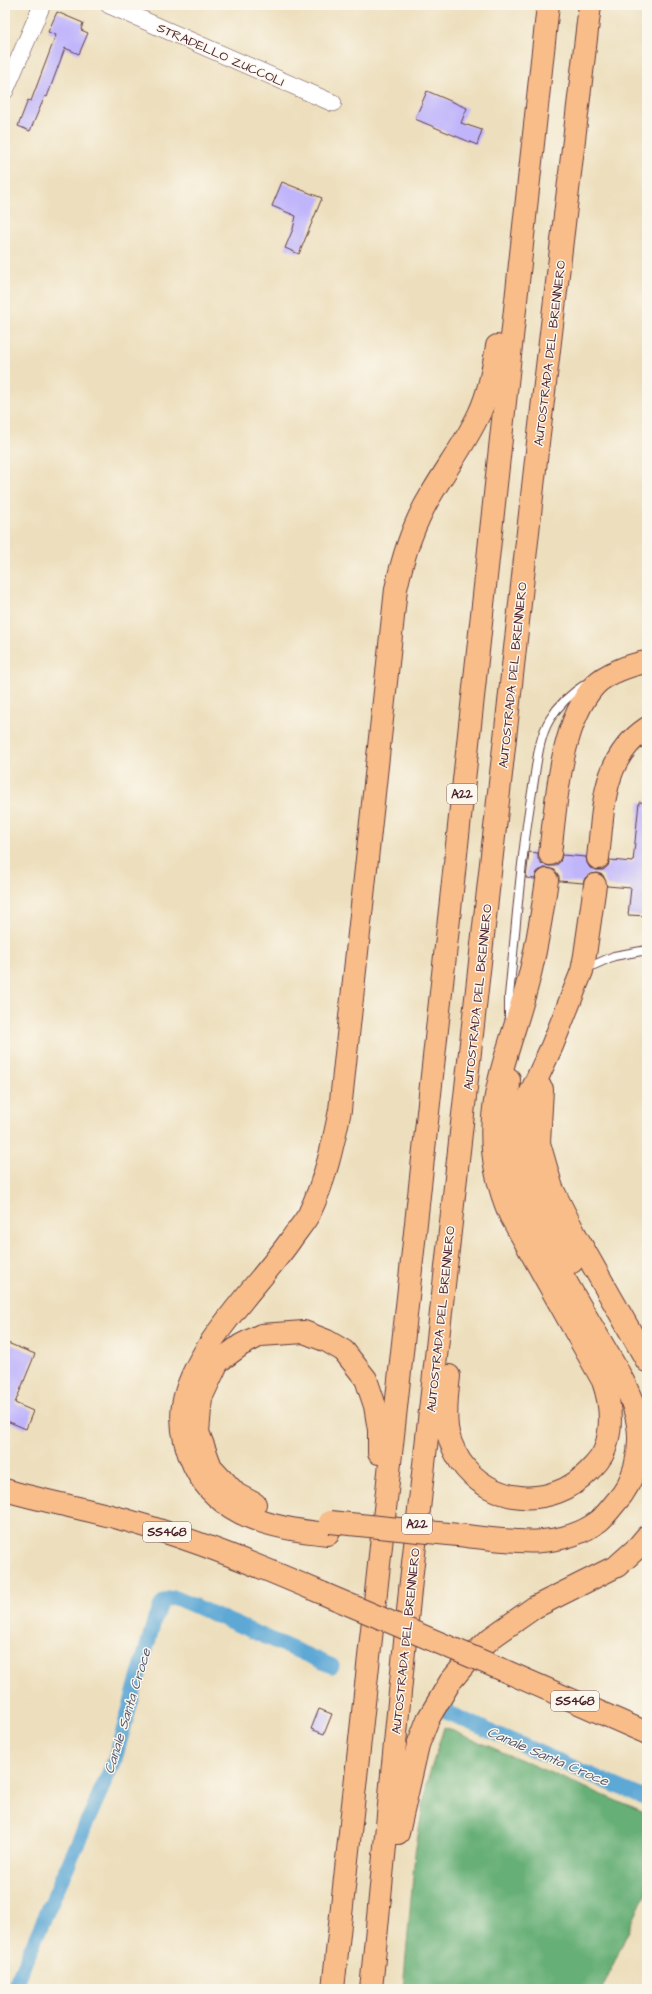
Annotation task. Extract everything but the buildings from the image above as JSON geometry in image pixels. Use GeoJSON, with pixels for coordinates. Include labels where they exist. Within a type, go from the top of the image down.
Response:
{"type":"FeatureCollection","features":[{"type":"Feature","properties":{"kind":"main road","name":"A22"},"geometry":{"type":"LineString","coordinates":[[333,1989],[527,182],[548,5]]}},
{"type":"Feature","properties":{"kind":"main road","name":"AUTOSTRADA DEL BRENNERO"},"geometry":{"type":"LineString","coordinates":[[371,1989],[410,1590],[538,444],[590,5]]}},
{"type":"Feature","properties":{"kind":"main road"},"geometry":{"type":"LineString","coordinates":[[527,182],[509,254],[498,341],[486,396],[479,415],[456,456],[431,494],[409,540],[401,565],[396,589],[340,1110],[329,1164],[309,1215],[274,1263],[207,1348],[189,1384],[183,1405],[183,1430],[189,1455],[199,1477],[214,1495],[243,1515],[270,1526],[329,1528],[456,1542],[532,1556],[551,1555],[582,1547],[612,1528],[635,1502],[647,1478]]}},
{"type":"Feature","properties":{"kind":"main road"},"geometry":{"type":"LineString","coordinates":[[550,854],[558,781],[566,746],[580,706],[595,684],[618,670],[647,662]]}},
{"type":"Feature","properties":{"kind":"main road"},"geometry":{"type":"LineString","coordinates":[[598,858],[607,785],[613,768],[621,752],[631,740],[647,728]]}},
{"type":"Feature","properties":{"kind":"main road"},"geometry":{"type":"LineString","coordinates":[[470,1059],[452,1350],[446,1398],[447,1429],[455,1452],[467,1471],[490,1489],[515,1496],[530,1498],[546,1496],[570,1487],[584,1477],[597,1463],[604,1450],[609,1434],[610,1401],[603,1381],[510,1215],[499,1191],[494,1170],[491,1143],[492,1117],[501,1071],[530,974],[540,928],[547,880]]}},
{"type":"Feature","properties":{"kind":"main road"},"geometry":{"type":"LineString","coordinates":[[595,885],[586,955],[582,971],[552,1046],[530,1094],[524,1124],[526,1167],[532,1187],[562,1246],[638,1378],[647,1406]]}},
{"type":"Feature","properties":{"kind":"main road"},"geometry":{"type":"LineString","coordinates":[[456,1542],[536,1542],[571,1535],[586,1528],[599,1520],[622,1496],[630,1480],[636,1462],[639,1444],[638,1425],[631,1399],[615,1366],[528,1215],[513,1176],[510,1147],[509,1044]]}},
{"type":"Feature","properties":{"kind":"main road"},"geometry":{"type":"LineString","coordinates":[[552,1046],[542,1090],[539,1143],[543,1161],[552,1188],[575,1234],[647,1361]]}},
{"type":"Feature","properties":{"kind":"main road"},"geometry":{"type":"LineString","coordinates":[[329,1528],[265,1509],[236,1494],[211,1467],[198,1432],[201,1398],[218,1362],[241,1345],[261,1335],[304,1332],[327,1341],[344,1351],[366,1379],[375,1406],[379,1430],[376,1584]]}},
{"type":"Feature","properties":{"kind":"main road","name":"SS468"},"geometry":{"type":"LineString","coordinates":[[5,1490],[127,1520],[183,1537],[253,1563],[647,1733]]}},
{"type":"Feature","properties":{"kind":"main road"},"geometry":{"type":"LineString","coordinates":[[379,1912],[418,1745],[428,1719],[450,1682],[469,1659],[491,1638],[536,1607],[617,1566],[636,1549],[647,1536]]}},
{"type":"Feature","properties":{"kind":"street"},"geometry":{"type":"LineString","coordinates":[[5,91],[42,5]]}},
{"type":"Feature","properties":{"kind":"street","name":"STRADELLO ZUCCOLI"},"geometry":{"type":"LineString","coordinates":[[109,5],[333,103]]}},
{"type":"Feature","properties":{"kind":"lane"},"geometry":{"type":"LineString","coordinates":[[509,1044],[509,996],[524,855],[531,799],[543,735],[550,718],[566,700],[586,683],[618,670]]}},
{"type":"Feature","properties":{"kind":"lane"},"geometry":{"type":"LineString","coordinates":[[582,971],[614,956],[647,950]]}},
{"type":"Feature","properties":{"kind":"green space"},"geometry":{"type":"Polygon","coordinates":[[[444,1727],[647,1814],[647,1890],[602,1989],[403,1989],[415,1853],[427,1782],[444,1727]]]}},
{"type":"Feature","properties":{"kind":"waterway","name":"Canale Santa Croce"},"geometry":{"type":"LineString","coordinates":[[13,1989],[115,1759],[155,1618],[162,1604],[168,1599],[176,1598],[332,1666]]}},
{"type":"Feature","properties":{"kind":"waterway","name":"Canale Santa Croce"},"geometry":{"type":"LineString","coordinates":[[448,1713],[647,1799]]}}]}
